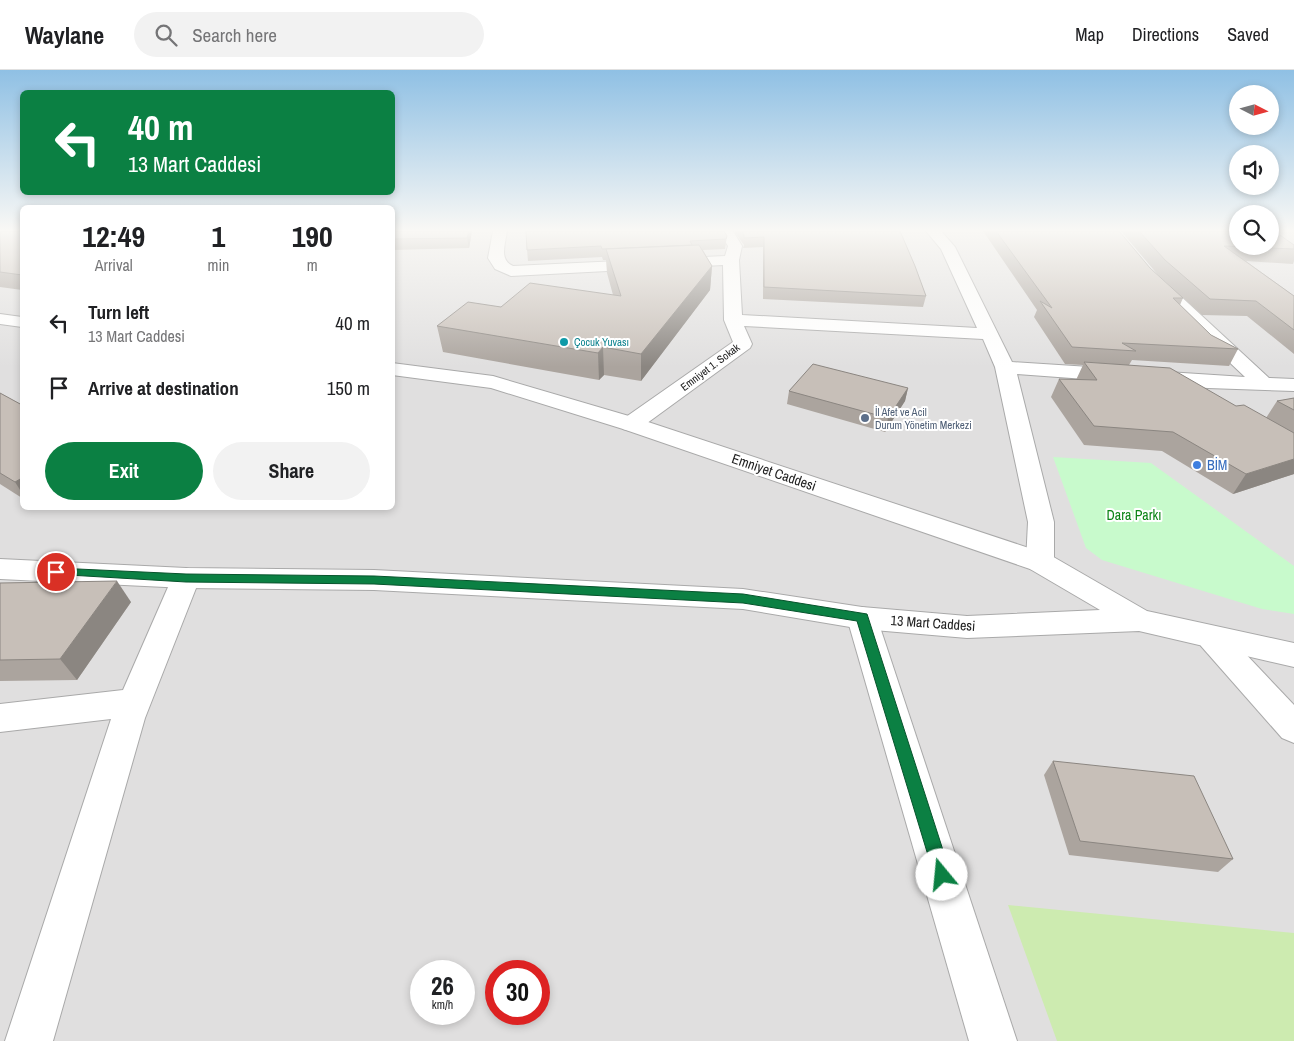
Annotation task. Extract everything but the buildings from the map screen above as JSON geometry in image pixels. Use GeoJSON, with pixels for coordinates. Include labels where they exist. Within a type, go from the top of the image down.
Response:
{"type":"FeatureCollection","features":[{"type":"Feature","properties":{"kind":"street","name":"Emniyet 1. Sokak"},"geometry":{"type":"LineString","coordinates":[[632,424],[743,344],[733,320],[732,276]]}},
{"type":"Feature","properties":{"kind":"street"},"geometry":{"type":"LineString","coordinates":[[962,276],[1005,367],[1041,522],[1040,562]]}},
{"type":"Feature","properties":{"kind":"street"},"geometry":{"type":"LineString","coordinates":[[1158,285],[1264,384]]}},
{"type":"Feature","properties":{"kind":"street"},"geometry":{"type":"LineString","coordinates":[[0,319],[20,322]]}},
{"type":"Feature","properties":{"kind":"street"},"geometry":{"type":"LineString","coordinates":[[733,320],[989,334]]}},
{"type":"Feature","properties":{"kind":"street"},"geometry":{"type":"LineString","coordinates":[[1005,367],[1208,382],[1294,385]]}},
{"type":"Feature","properties":{"kind":"street","name":"Emniyet Caddesi"},"geometry":{"type":"LineString","coordinates":[[395,369],[493,382],[632,424],[1040,562],[1139,620]]}},
{"type":"Feature","properties":{"kind":"street"},"geometry":{"type":"LineString","coordinates":[[1208,382],[1221,406]]}},
{"type":"Feature","properties":{"kind":"street","name":"13 Mart Caddesi"},"geometry":{"type":"LineString","coordinates":[[0,568],[186,578],[374,580],[743,599],[862,618],[967,627],[1139,620],[1294,655]]}},
{"type":"Feature","properties":{"kind":"street"},"geometry":{"type":"LineString","coordinates":[[30,1041],[135,702],[186,578]]}},
{"type":"Feature","properties":{"kind":"street"},"geometry":{"type":"LineString","coordinates":[[862,618],[994,1041]]}},
{"type":"Feature","properties":{"kind":"street"},"geometry":{"type":"LineString","coordinates":[[1212,638],[1294,728]]}},
{"type":"Feature","properties":{"kind":"street"},"geometry":{"type":"LineString","coordinates":[[0,718],[135,702]]}},
{"type":"Feature","properties":{"kind":"shaded area"},"geometry":{"type":"Polygon","coordinates":[[[0,276],[20,276],[20,510],[395,510],[395,276],[1294,276],[1294,1041],[0,1041],[0,276]]]}},
{"type":"Feature","properties":{"kind":"green space","name":"Dara Parkı"},"geometry":{"type":"Polygon","coordinates":[[[1053,457],[1151,463],[1294,566],[1294,614],[1262,609],[1102,560],[1086,548],[1053,457]]]}},
{"type":"Feature","properties":{"kind":"green space"},"geometry":{"type":"Polygon","coordinates":[[[1008,905],[1294,933],[1294,1041],[1057,1041],[1008,905]]]}},
{"type":"Feature","properties":{"kind":"place","name":"Çocuk Yuvası"},"geometry":{"type":"Point","coordinates":[564,342]}},
{"type":"Feature","properties":{"kind":"place","name":"İl Afet ve Acil Durum Yönetim Merkezi"},"geometry":{"type":"Point","coordinates":[865,418]}},
{"type":"Feature","properties":{"kind":"place","name":"BİM"},"geometry":{"type":"Point","coordinates":[1197,465]}},
{"type":"Feature","properties":{"kind":"route"},"geometry":{"type":"LineString","coordinates":[[56,572],[186,578],[374,580],[743,599],[862,618],[942,875]]}}]}
